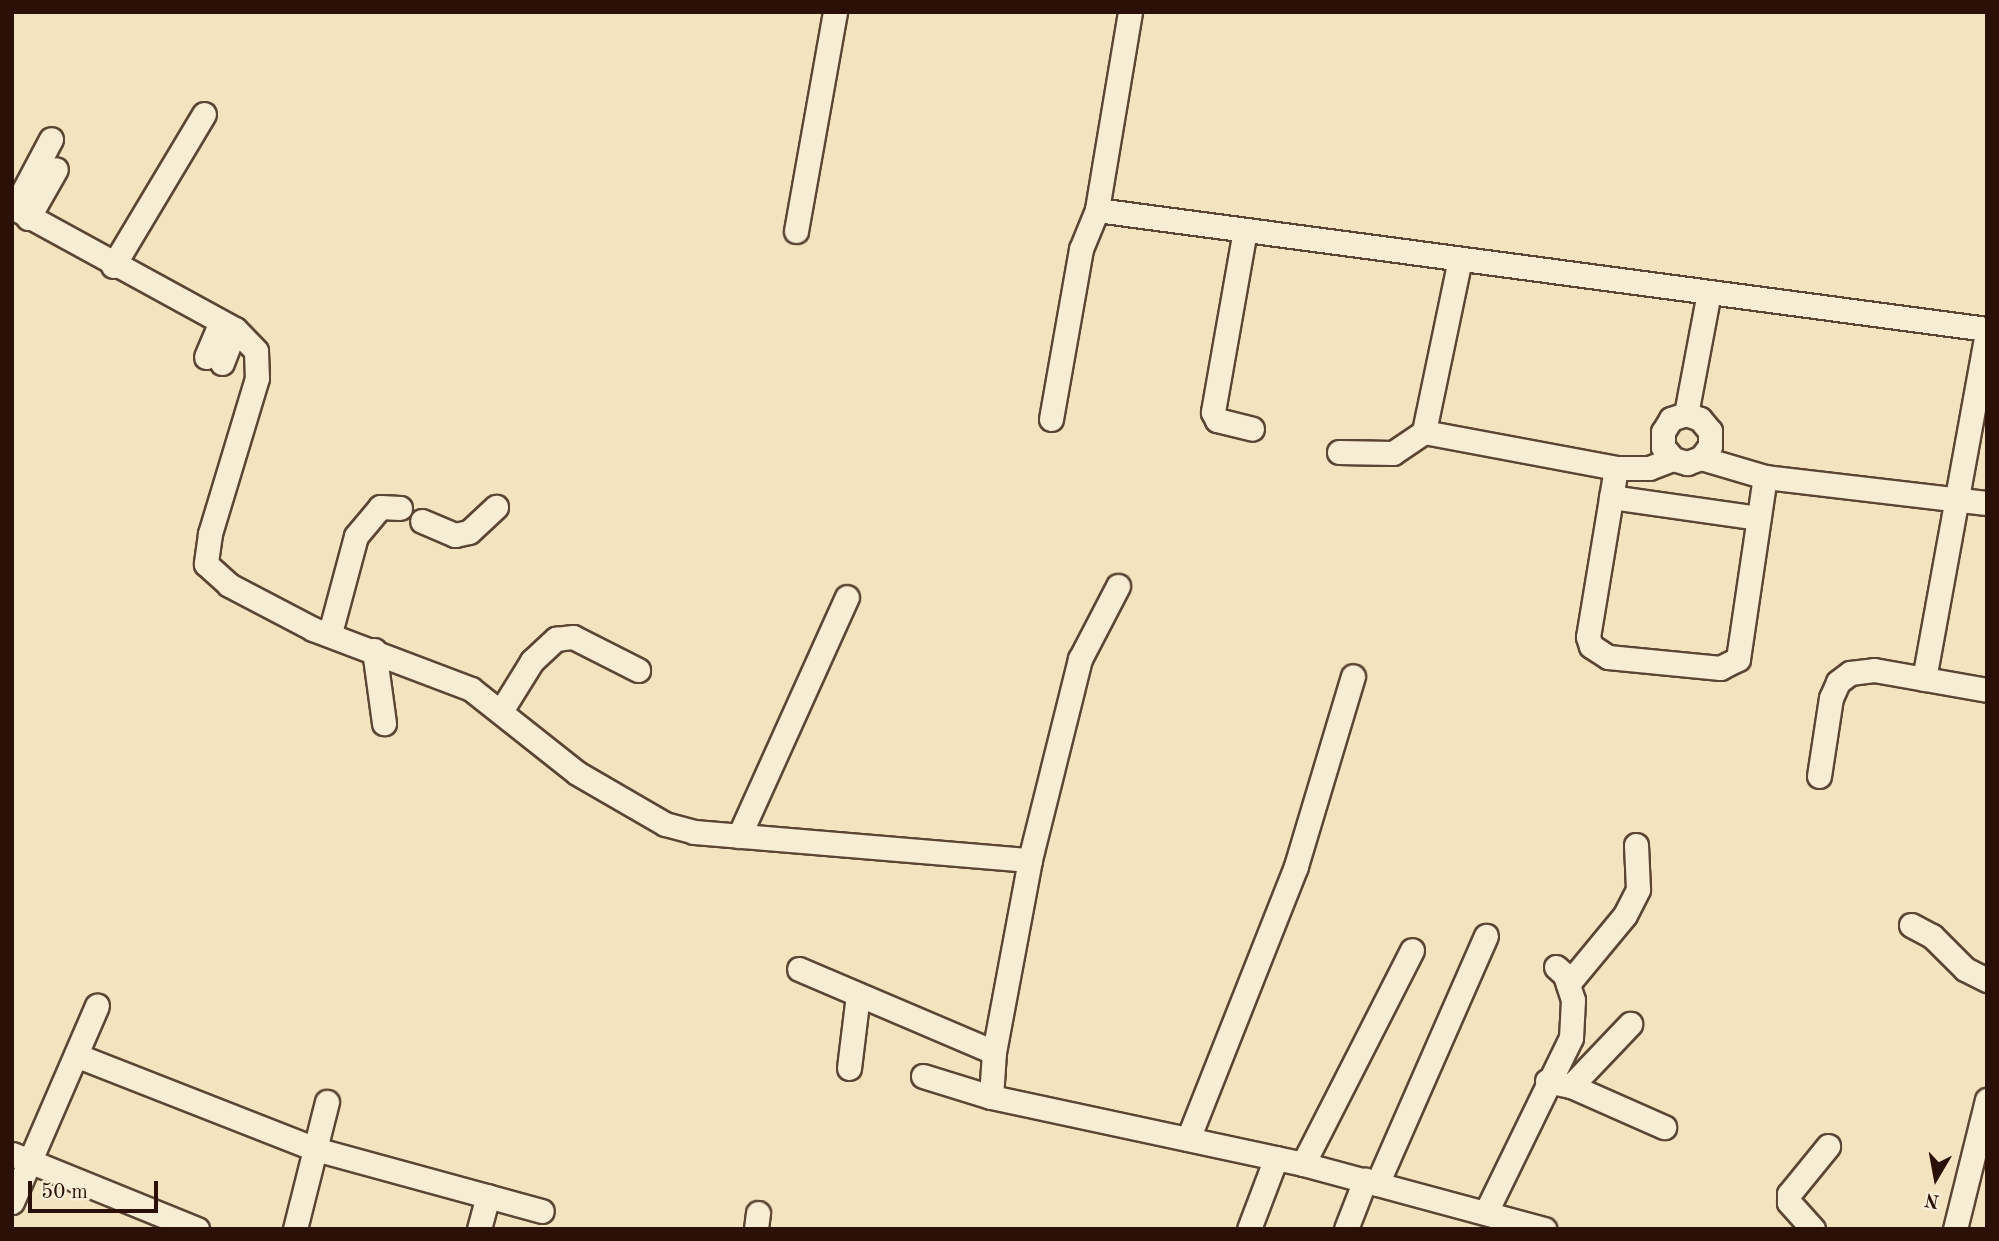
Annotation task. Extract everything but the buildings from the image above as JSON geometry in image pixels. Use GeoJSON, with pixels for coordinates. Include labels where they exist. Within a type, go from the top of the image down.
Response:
{"type":"FeatureCollection","features":[{"type":"Feature","properties":{"kind":"street"},"geometry":{"type":"LineString","coordinates":[[796,231],[835,12]]}},
{"type":"Feature","properties":{"kind":"street"},"geometry":{"type":"LineString","coordinates":[[1051,419],[1081,249],[1097,210],[1130,12]]}},
{"type":"Feature","properties":{"kind":"street"},"geometry":{"type":"LineString","coordinates":[[113,266],[204,114]]}},
{"type":"Feature","properties":{"kind":"street"},"geometry":{"type":"LineString","coordinates":[[18,212],[51,139]]}},
{"type":"Feature","properties":{"kind":"street"},"geometry":{"type":"LineString","coordinates":[[18,212],[56,169]]}},
{"type":"Feature","properties":{"kind":"street"},"geometry":{"type":"LineString","coordinates":[[1097,210],[1987,332],[1924,679]]}},
{"type":"Feature","properties":{"kind":"street"},"geometry":{"type":"LineString","coordinates":[[18,212],[113,266],[228,326],[256,351],[257,378],[209,534],[206,564],[229,585],[330,633],[471,689],[577,773],[665,824],[739,836],[1030,860]]}},
{"type":"Feature","properties":{"kind":"street"},"geometry":{"type":"LineString","coordinates":[[1245,230],[1213,412],[1217,420],[1252,429]]}},
{"type":"Feature","properties":{"kind":"street"},"geometry":{"type":"LineString","coordinates":[[1339,452],[1393,453],[1424,432],[1460,259]]}},
{"type":"Feature","properties":{"kind":"street"},"geometry":{"type":"LineString","coordinates":[[1686,414],[1709,292]]}},
{"type":"Feature","properties":{"kind":"street"},"geometry":{"type":"LineString","coordinates":[[214,360],[228,326]]}},
{"type":"Feature","properties":{"kind":"street"},"geometry":{"type":"LineString","coordinates":[[1686,414],[1700,419],[1710,431],[1710,446],[1701,458],[1687,463],[1673,459],[1663,447],[1663,432],[1671,419],[1686,414]]}},
{"type":"Feature","properties":{"kind":"street"},"geometry":{"type":"LineString","coordinates":[[1424,432],[1616,468],[1649,468],[1673,459]]}},
{"type":"Feature","properties":{"kind":"street"},"geometry":{"type":"LineString","coordinates":[[1701,458],[1765,477],[1987,503]]}},
{"type":"Feature","properties":{"kind":"street"},"geometry":{"type":"LineString","coordinates":[[1616,468],[1587,637],[1597,653],[1608,657],[1731,666],[1738,659],[1765,477]]}},
{"type":"Feature","properties":{"kind":"street"},"geometry":{"type":"LineString","coordinates":[[1611,497],[1759,518]]}},
{"type":"Feature","properties":{"kind":"street"},"geometry":{"type":"LineString","coordinates":[[330,633],[356,536],[380,507],[400,508]]}},
{"type":"Feature","properties":{"kind":"street"},"geometry":{"type":"LineString","coordinates":[[422,521],[455,535],[469,533],[496,507]]}},
{"type":"Feature","properties":{"kind":"street"},"geometry":{"type":"LineString","coordinates":[[991,1097],[995,1052],[1030,860],[1080,659],[1118,586]]}},
{"type":"Feature","properties":{"kind":"street"},"geometry":{"type":"LineString","coordinates":[[739,836],[847,597]]}},
{"type":"Feature","properties":{"kind":"street"},"geometry":{"type":"LineString","coordinates":[[501,711],[532,662],[556,639],[573,637],[638,670]]}},
{"type":"Feature","properties":{"kind":"street"},"geometry":{"type":"LineString","coordinates":[[374,650],[384,723]]}},
{"type":"Feature","properties":{"kind":"street"},"geometry":{"type":"LineString","coordinates":[[1819,776],[1831,698],[1838,682],[1850,673],[1874,670],[1987,690]]}},
{"type":"Feature","properties":{"kind":"street"},"geometry":{"type":"LineString","coordinates":[[1188,1139],[1296,866],[1353,676]]}},
{"type":"Feature","properties":{"kind":"street"},"geometry":{"type":"LineString","coordinates":[[1477,1217],[1571,1038],[1576,1020],[1562,975],[1625,915],[1639,889],[1636,845]]}},
{"type":"Feature","properties":{"kind":"street"},"geometry":{"type":"LineString","coordinates":[[1911,925],[1932,936],[1965,969],[1987,980]]}},
{"type":"Feature","properties":{"kind":"street"},"geometry":{"type":"LineString","coordinates":[[1346,1229],[1371,1182],[1486,936]]}},
{"type":"Feature","properties":{"kind":"street"},"geometry":{"type":"LineString","coordinates":[[1303,1164],[1412,950]]}},
{"type":"Feature","properties":{"kind":"street"},"geometry":{"type":"LineString","coordinates":[[799,969],[995,1052]]}},
{"type":"Feature","properties":{"kind":"street"},"geometry":{"type":"LineString","coordinates":[[849,1068],[858,995]]}},
{"type":"Feature","properties":{"kind":"street"},"geometry":{"type":"LineString","coordinates":[[12,1202],[21,1158],[78,1056],[97,1006]]}},
{"type":"Feature","properties":{"kind":"street"},"geometry":{"type":"LineString","coordinates":[[1572,1086],[1630,1024]]}},
{"type":"Feature","properties":{"kind":"street"},"geometry":{"type":"LineString","coordinates":[[78,1056],[315,1149],[542,1211]]}},
{"type":"Feature","properties":{"kind":"street"},"geometry":{"type":"LineString","coordinates":[[923,1076],[991,1097],[1303,1164],[1371,1182],[1477,1217],[1544,1229]]}},
{"type":"Feature","properties":{"kind":"street"},"geometry":{"type":"LineString","coordinates":[[1547,1081],[1572,1086],[1664,1127]]}},
{"type":"Feature","properties":{"kind":"street"},"geometry":{"type":"LineString","coordinates":[[1955,1229],[1987,1100]]}},
{"type":"Feature","properties":{"kind":"street"},"geometry":{"type":"LineString","coordinates":[[295,1229],[327,1101]]}},
{"type":"Feature","properties":{"kind":"street"},"geometry":{"type":"LineString","coordinates":[[1814,1229],[1789,1202],[1788,1194],[1828,1146]]}},
{"type":"Feature","properties":{"kind":"street"},"geometry":{"type":"LineString","coordinates":[[21,1158],[197,1229]]}},
{"type":"Feature","properties":{"kind":"street"},"geometry":{"type":"LineString","coordinates":[[1249,1229],[1276,1158]]}},
{"type":"Feature","properties":{"kind":"street"},"geometry":{"type":"LineString","coordinates":[[479,1229],[488,1196]]}}]}
